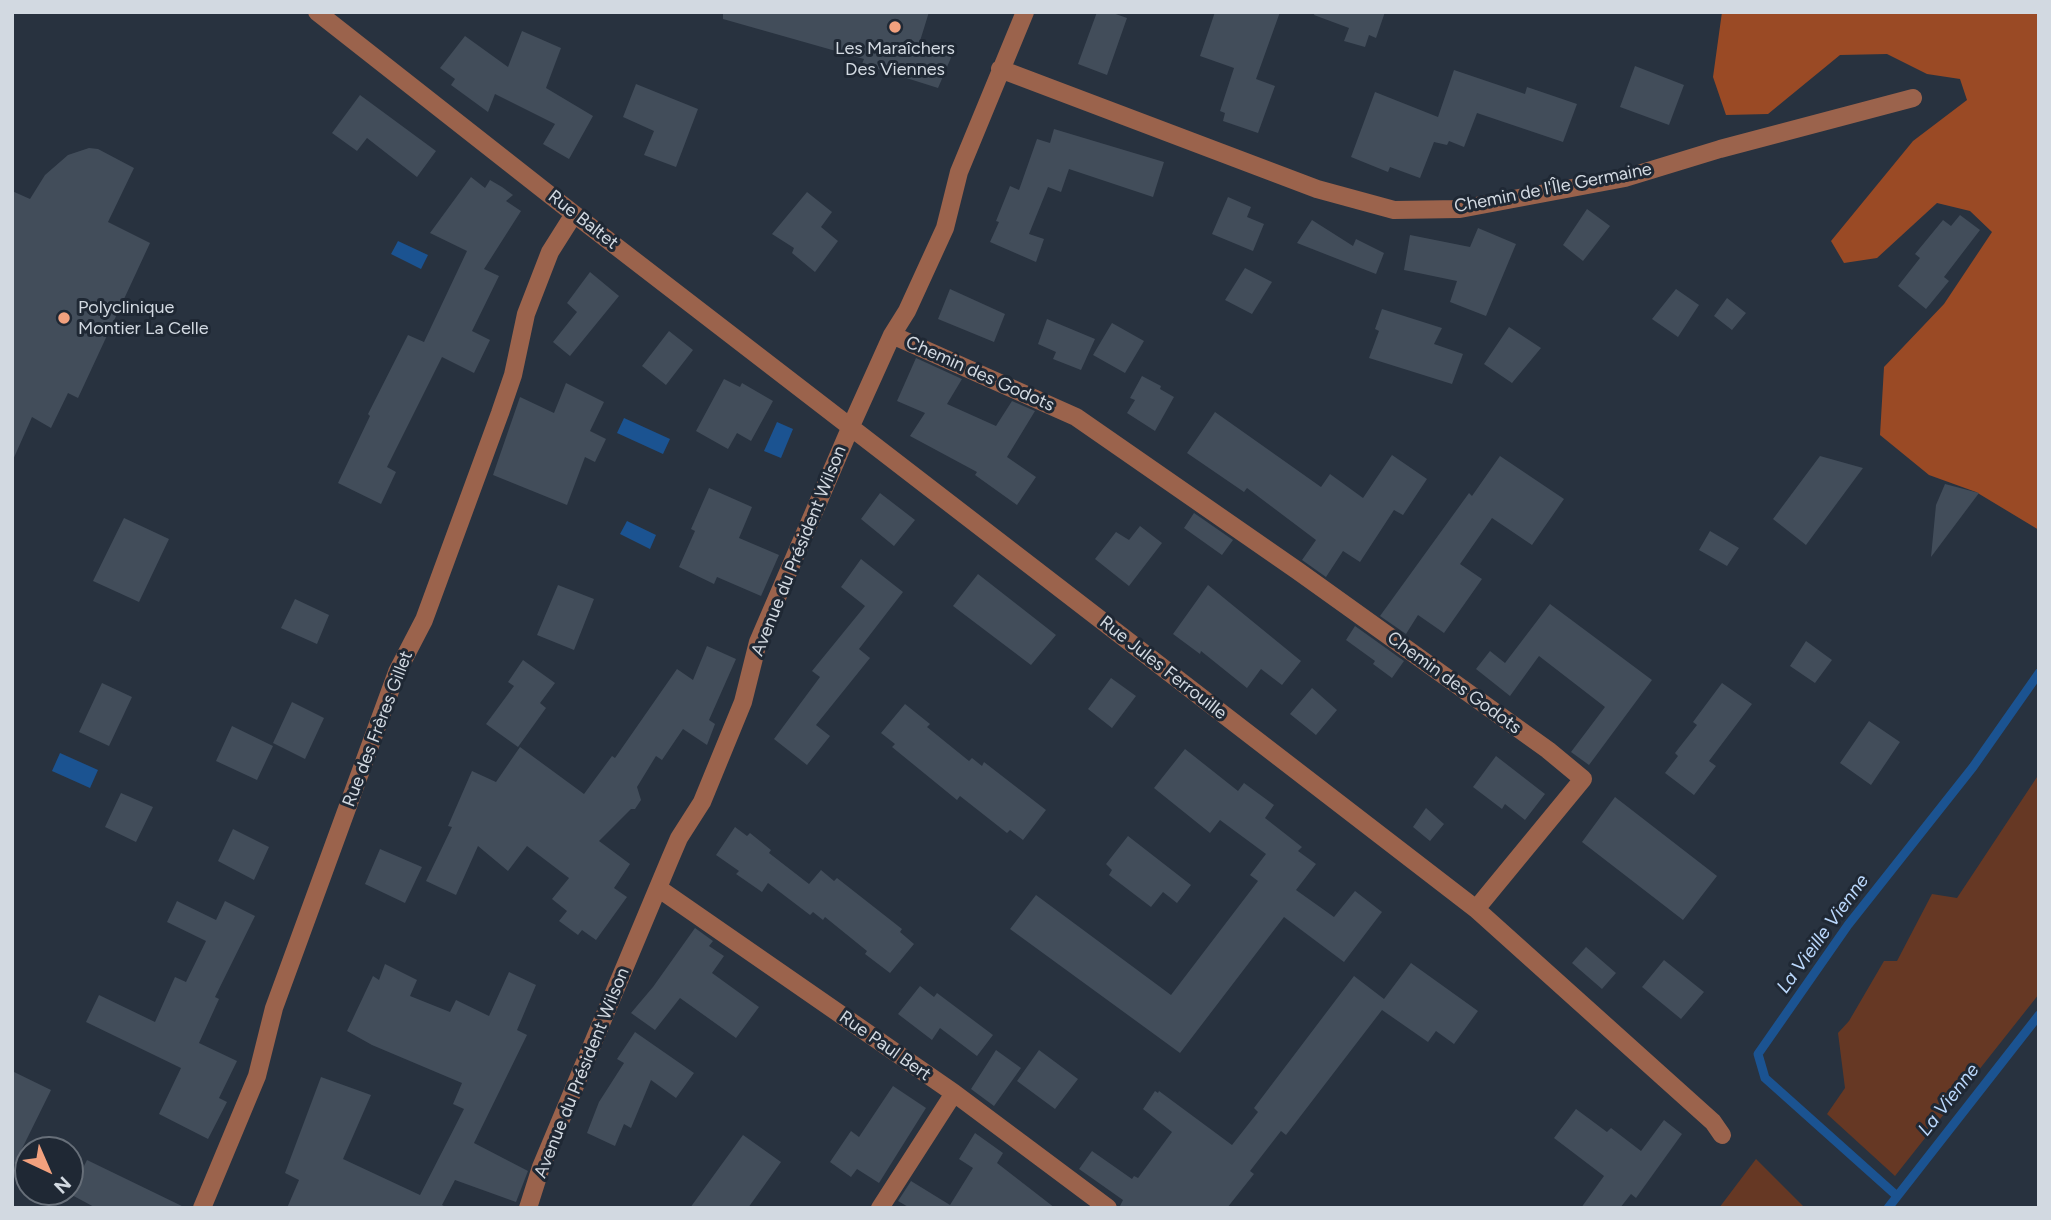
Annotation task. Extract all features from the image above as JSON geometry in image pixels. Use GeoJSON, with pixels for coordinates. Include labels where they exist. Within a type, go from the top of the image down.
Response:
{"type":"FeatureCollection","features":[{"type":"Feature","properties":{"kind":"street","name":"Rue Baltet"},"geometry":{"type":"LineString","coordinates":[[317,12],[573,214],[851,426]]}},
{"type":"Feature","properties":{"kind":"street","name":"Avenue du Président Wilson"},"geometry":{"type":"LineString","coordinates":[[528,1208],[541,1167],[658,888],[680,838],[702,802],[743,702],[758,642],[892,335],[907,311],[945,228],[959,172],[1025,12]]}},
{"type":"Feature","properties":{"kind":"street","name":"Chemin de l'Île Germaine"},"geometry":{"type":"LineString","coordinates":[[1000,69],[1317,189],[1394,210],[1460,209],[1625,178],[1720,149],[1913,98]]}},
{"type":"Feature","properties":{"kind":"street","name":"Rue des Frères Gillet"},"geometry":{"type":"LineString","coordinates":[[206,1206],[257,1076],[274,1008],[392,685],[424,620],[500,412],[513,375],[526,314],[550,252],[573,214]]}},
{"type":"Feature","properties":{"kind":"street","name":"Chemin des Godots"},"geometry":{"type":"LineString","coordinates":[[892,335],[1076,417],[1310,579],[1548,750],[1583,779],[1476,909]]}},
{"type":"Feature","properties":{"kind":"street","name":"Rue Jules Ferrouille"},"geometry":{"type":"LineString","coordinates":[[851,426],[1476,909]]}},
{"type":"Feature","properties":{"kind":"street","name":"Rue Paul Bert"},"geometry":{"type":"LineString","coordinates":[[658,888],[954,1093],[1108,1208]]}},
{"type":"Feature","properties":{"kind":"street"},"geometry":{"type":"LineString","coordinates":[[1476,909],[1713,1122],[1722,1135]]}},
{"type":"Feature","properties":{"kind":"street"},"geometry":{"type":"LineString","coordinates":[[880,1208],[954,1093]]}},
{"type":"Feature","properties":{"kind":"shaded area"},"geometry":{"type":"Polygon","coordinates":[[[1722,12],[2039,12],[2039,530],[1976,492],[1929,475],[1880,435],[1884,367],[1944,304],[1992,232],[1970,211],[1937,203],[1877,258],[1844,263],[1831,241],[1913,141],[1967,100],[1960,79],[1927,74],[1887,54],[1840,55],[1768,114],[1726,115],[1713,77],[1722,12]]]}},
{"type":"Feature","properties":{"kind":"shaded area"},"geometry":{"type":"Polygon","coordinates":[[[2039,774],[2039,994],[1895,1176],[1827,1114],[1845,1088],[1838,1033],[1849,1021],[1884,961],[1897,961],[1932,894],[1957,898],[2039,774]]]}},
{"type":"Feature","properties":{"kind":"shaded area"},"geometry":{"type":"Polygon","coordinates":[[[1756,1159],[1805,1208],[1719,1208],[1756,1159]]]}},
{"type":"Feature","properties":{"kind":"water"},"geometry":{"type":"Polygon","coordinates":[[[398,241],[428,255],[421,269],[391,254],[398,241]]]}},
{"type":"Feature","properties":{"kind":"water"},"geometry":{"type":"Polygon","coordinates":[[[624,418],[670,439],[663,454],[617,433],[624,418]]]}},
{"type":"Feature","properties":{"kind":"water"},"geometry":{"type":"Polygon","coordinates":[[[777,422],[793,429],[781,458],[764,451],[777,422]]]}},
{"type":"Feature","properties":{"kind":"water"},"geometry":{"type":"Polygon","coordinates":[[[627,521],[656,535],[650,549],[620,534],[627,521]]]}},
{"type":"Feature","properties":{"kind":"water"},"geometry":{"type":"Polygon","coordinates":[[[60,753],[98,770],[90,788],[52,771],[60,753]]]}},
{"type":"Feature","properties":{"kind":"building"},"geometry":{"type":"Polygon","coordinates":[[[723,12],[929,12],[920,41],[953,53],[938,88],[862,64],[864,59],[723,19],[723,12]]]}},
{"type":"Feature","properties":{"kind":"building"},"geometry":{"type":"Polygon","coordinates":[[[1097,12],[1110,12],[1127,18],[1107,75],[1078,64],[1097,12]]]}},
{"type":"Feature","properties":{"kind":"building"},"geometry":{"type":"Polygon","coordinates":[[[1215,12],[1280,12],[1256,79],[1275,86],[1258,133],[1223,121],[1225,113],[1220,111],[1234,68],[1200,56],[1215,12]]]}},
{"type":"Feature","properties":{"kind":"building"},"geometry":{"type":"Polygon","coordinates":[[[1315,12],[1385,12],[1376,38],[1369,35],[1365,47],[1344,41],[1349,28],[1314,15],[1315,12]]]}},
{"type":"Feature","properties":{"kind":"building"},"geometry":{"type":"Polygon","coordinates":[[[522,31],[561,48],[546,88],[593,116],[569,159],[543,144],[555,124],[495,94],[488,112],[451,85],[455,79],[440,68],[465,36],[508,67],[522,31]]]}},
{"type":"Feature","properties":{"kind":"building"},"geometry":{"type":"Polygon","coordinates":[[[1635,66],[1684,85],[1669,125],[1620,107],[1635,66]]]}},
{"type":"Feature","properties":{"kind":"building"},"geometry":{"type":"Polygon","coordinates":[[[1454,70],[1525,94],[1527,87],[1577,104],[1563,142],[1477,113],[1464,147],[1449,141],[1447,145],[1434,142],[1420,178],[1390,167],[1388,172],[1351,157],[1375,92],[1438,117],[1454,70]]]}},
{"type":"Feature","properties":{"kind":"building"},"geometry":{"type":"Polygon","coordinates":[[[636,84],[698,109],[676,167],[644,155],[654,131],[623,117],[636,84]]]}},
{"type":"Feature","properties":{"kind":"building"},"geometry":{"type":"Polygon","coordinates":[[[360,95],[436,151],[417,177],[367,138],[357,151],[332,133],[360,95]]]}},
{"type":"Feature","properties":{"kind":"building"},"geometry":{"type":"Polygon","coordinates":[[[1054,129],[1164,162],[1153,197],[1069,169],[1061,192],[1048,187],[1029,234],[1044,239],[1036,262],[990,242],[1010,186],[1019,190],[1037,139],[1050,143],[1054,129]]]}},
{"type":"Feature","properties":{"kind":"building","name":"Polyclinique Montier La Celle"},"geometry":{"type":"Polygon","coordinates":[[[89,148],[98,149],[134,168],[108,222],[150,243],[78,398],[68,393],[51,428],[32,417],[12,462],[12,191],[30,199],[45,175],[68,155],[89,148]]]}},
{"type":"Feature","properties":{"kind":"building"},"geometry":{"type":"Polygon","coordinates":[[[471,177],[485,188],[490,180],[502,187],[513,195],[506,201],[521,211],[484,269],[499,276],[472,331],[490,340],[474,373],[442,357],[387,467],[396,472],[381,504],[338,483],[370,416],[368,414],[408,335],[424,342],[467,251],[430,233],[471,177]]]}},
{"type":"Feature","properties":{"kind":"building"},"geometry":{"type":"Polygon","coordinates":[[[807,192],[832,212],[821,227],[838,241],[815,272],[792,253],[794,248],[772,234],[807,192]]]}},
{"type":"Feature","properties":{"kind":"building"},"geometry":{"type":"Polygon","coordinates":[[[1228,197],[1251,207],[1247,217],[1264,224],[1253,251],[1212,234],[1228,197]]]}},
{"type":"Feature","properties":{"kind":"building"},"geometry":{"type":"Polygon","coordinates":[[[1587,209],[1610,226],[1583,261],[1563,245],[1587,209]]]}},
{"type":"Feature","properties":{"kind":"building"},"geometry":{"type":"Polygon","coordinates":[[[1960,215],[1980,230],[1944,277],[1949,281],[1926,309],[1898,286],[1920,258],[1915,254],[1943,220],[1951,226],[1960,215]]]}},
{"type":"Feature","properties":{"kind":"building"},"geometry":{"type":"Polygon","coordinates":[[[1312,220],[1353,246],[1356,239],[1384,253],[1376,274],[1297,243],[1312,220]]]}},
{"type":"Feature","properties":{"kind":"building"},"geometry":{"type":"Polygon","coordinates":[[[1478,228],[1516,244],[1486,316],[1450,302],[1457,281],[1404,270],[1410,235],[1470,247],[1478,228]]]}},
{"type":"Feature","properties":{"kind":"building"},"geometry":{"type":"Polygon","coordinates":[[[1245,268],[1272,282],[1252,314],[1225,300],[1245,268]]]}},
{"type":"Feature","properties":{"kind":"building"},"geometry":{"type":"Polygon","coordinates":[[[590,272],[619,296],[570,356],[553,342],[577,312],[567,303],[590,272]]]}},
{"type":"Feature","properties":{"kind":"building"},"geometry":{"type":"Polygon","coordinates":[[[950,289],[1005,314],[994,342],[938,319],[950,289]]]}},
{"type":"Feature","properties":{"kind":"building"},"geometry":{"type":"Polygon","coordinates":[[[1676,289],[1699,305],[1678,337],[1652,319],[1676,289]]]}},
{"type":"Feature","properties":{"kind":"building"},"geometry":{"type":"Polygon","coordinates":[[[1727,298],[1746,313],[1732,330],[1714,316],[1727,298]]]}},
{"type":"Feature","properties":{"kind":"building"},"geometry":{"type":"Polygon","coordinates":[[[1382,309],[1442,328],[1434,344],[1463,354],[1452,384],[1369,358],[1379,331],[1375,329],[1382,309]]]}},
{"type":"Feature","properties":{"kind":"building"},"geometry":{"type":"Polygon","coordinates":[[[1047,319],[1095,339],[1081,370],[1053,359],[1056,352],[1038,344],[1047,319]]]}},
{"type":"Feature","properties":{"kind":"building"},"geometry":{"type":"Polygon","coordinates":[[[1112,323],[1144,341],[1125,373],[1093,355],[1112,323]]]}},
{"type":"Feature","properties":{"kind":"building"},"geometry":{"type":"Polygon","coordinates":[[[1509,327],[1541,348],[1512,383],[1484,364],[1509,327]]]}},
{"type":"Feature","properties":{"kind":"building"},"geometry":{"type":"Polygon","coordinates":[[[669,331],[693,350],[666,385],[642,366],[669,331]]]}},
{"type":"Feature","properties":{"kind":"building"},"geometry":{"type":"Polygon","coordinates":[[[916,358],[962,379],[947,404],[996,426],[1012,401],[1035,411],[1007,457],[1036,477],[1017,505],[975,475],[977,472],[910,436],[925,413],[897,401],[916,358]]]}},
{"type":"Feature","properties":{"kind":"building"},"geometry":{"type":"Polygon","coordinates":[[[1142,376],[1174,397],[1155,431],[1127,413],[1135,400],[1130,398],[1142,376]]]}},
{"type":"Feature","properties":{"kind":"building"},"geometry":{"type":"Polygon","coordinates":[[[724,379],[740,387],[742,383],[773,401],[751,441],[737,433],[728,449],[696,431],[724,379]]]}},
{"type":"Feature","properties":{"kind":"building"},"geometry":{"type":"Polygon","coordinates":[[[566,383],[604,402],[590,431],[606,439],[595,462],[585,457],[567,505],[493,475],[520,397],[554,413],[566,383]]]}},
{"type":"Feature","properties":{"kind":"building"},"geometry":{"type":"Polygon","coordinates":[[[1215,412],[1321,487],[1330,474],[1363,498],[1392,455],[1427,479],[1403,515],[1394,510],[1360,562],[1343,551],[1326,577],[1302,560],[1316,540],[1247,488],[1244,492],[1187,453],[1215,412]]]}},
{"type":"Feature","properties":{"kind":"building"},"geometry":{"type":"Polygon","coordinates":[[[1500,456],[1564,499],[1532,545],[1492,518],[1460,564],[1482,579],[1444,633],[1418,615],[1406,634],[1380,616],[1469,493],[1472,496],[1500,456]]]}},
{"type":"Feature","properties":{"kind":"building"},"geometry":{"type":"Polygon","coordinates":[[[1820,456],[1863,468],[1806,545],[1773,519],[1820,456]]]}},
{"type":"Feature","properties":{"kind":"building"},"geometry":{"type":"Polygon","coordinates":[[[1945,484],[1979,493],[1931,557],[1936,505],[1945,484]]]}},
{"type":"Feature","properties":{"kind":"building"},"geometry":{"type":"Polygon","coordinates":[[[709,488],[752,507],[739,538],[779,555],[761,596],[717,577],[714,584],[679,567],[695,531],[691,529],[709,488]]]}},
{"type":"Feature","properties":{"kind":"building"},"geometry":{"type":"Polygon","coordinates":[[[880,493],[915,520],[894,546],[861,519],[880,493]]]}},
{"type":"Feature","properties":{"kind":"building"},"geometry":{"type":"Polygon","coordinates":[[[1194,513],[1233,540],[1222,555],[1184,528],[1194,513]]]}},
{"type":"Feature","properties":{"kind":"building"},"geometry":{"type":"Polygon","coordinates":[[[124,518],[169,539],[139,602],[93,581],[124,518]]]}},
{"type":"Feature","properties":{"kind":"building"},"geometry":{"type":"Polygon","coordinates":[[[1140,526],[1162,543],[1129,586],[1095,559],[1116,532],[1129,540],[1140,526]]]}},
{"type":"Feature","properties":{"kind":"building"},"geometry":{"type":"Polygon","coordinates":[[[1710,531],[1739,548],[1727,566],[1699,550],[1710,531]]]}},
{"type":"Feature","properties":{"kind":"building"},"geometry":{"type":"Polygon","coordinates":[[[861,559],[903,592],[859,649],[870,658],[816,725],[830,736],[807,765],[774,739],[820,677],[812,671],[865,606],[841,587],[861,559]]]}},
{"type":"Feature","properties":{"kind":"building"},"geometry":{"type":"Polygon","coordinates":[[[978,574],[1056,635],[1031,665],[953,606],[978,574]]]}},
{"type":"Feature","properties":{"kind":"building"},"geometry":{"type":"Polygon","coordinates":[[[558,585],[594,599],[574,650],[537,635],[558,585]]]}},
{"type":"Feature","properties":{"kind":"building"},"geometry":{"type":"Polygon","coordinates":[[[1208,585],[1301,661],[1282,685],[1261,669],[1247,688],[1201,651],[1200,654],[1173,634],[1208,585]]]}},
{"type":"Feature","properties":{"kind":"building"},"geometry":{"type":"Polygon","coordinates":[[[295,599],[329,615],[317,644],[281,628],[295,599]]]}},
{"type":"Feature","properties":{"kind":"building"},"geometry":{"type":"Polygon","coordinates":[[[1550,604],[1652,680],[1589,765],[1571,752],[1605,707],[1539,656],[1510,696],[1476,669],[1490,651],[1505,663],[1550,604]]]}},
{"type":"Feature","properties":{"kind":"building"},"geometry":{"type":"Polygon","coordinates":[[[1355,626],[1404,661],[1392,678],[1373,664],[1375,661],[1346,640],[1355,626]]]}},
{"type":"Feature","properties":{"kind":"building"},"geometry":{"type":"Polygon","coordinates":[[[1806,641],[1832,660],[1815,683],[1790,666],[1806,641]]]}},
{"type":"Feature","properties":{"kind":"building"},"geometry":{"type":"Polygon","coordinates":[[[707,646],[736,659],[709,720],[715,724],[707,745],[683,729],[662,760],[656,756],[637,787],[641,800],[635,809],[631,809],[599,841],[630,864],[614,888],[627,897],[596,940],[582,930],[578,935],[559,921],[567,911],[552,899],[569,878],[527,846],[508,871],[478,846],[456,895],[426,881],[452,827],[448,826],[472,771],[496,782],[520,747],[584,794],[612,756],[615,758],[677,669],[693,680],[707,646]]]}},
{"type":"Feature","properties":{"kind":"building"},"geometry":{"type":"Polygon","coordinates":[[[523,660],[555,683],[540,703],[546,708],[518,747],[486,724],[514,686],[508,682],[523,660]]]}},
{"type":"Feature","properties":{"kind":"building"},"geometry":{"type":"Polygon","coordinates":[[[1111,678],[1136,696],[1112,728],[1088,709],[1111,678]]]}},
{"type":"Feature","properties":{"kind":"building"},"geometry":{"type":"Polygon","coordinates":[[[102,683],[132,697],[109,746],[79,732],[102,683]]]}},
{"type":"Feature","properties":{"kind":"building"},"geometry":{"type":"Polygon","coordinates":[[[1722,683],[1752,704],[1709,761],[1716,766],[1694,795],[1665,773],[1678,756],[1675,753],[1697,725],[1693,722],[1722,683]]]}},
{"type":"Feature","properties":{"kind":"building"},"geometry":{"type":"Polygon","coordinates":[[[1312,688],[1337,710],[1316,735],[1290,714],[1312,688]]]}},
{"type":"Feature","properties":{"kind":"building"},"geometry":{"type":"Polygon","coordinates":[[[292,702],[324,718],[305,759],[273,743],[292,702]]]}},
{"type":"Feature","properties":{"kind":"building"},"geometry":{"type":"Polygon","coordinates":[[[905,704],[930,724],[927,727],[969,761],[972,758],[982,766],[984,762],[1046,810],[1023,840],[1010,830],[1007,833],[960,796],[957,800],[892,747],[895,744],[881,733],[905,704]]]}},
{"type":"Feature","properties":{"kind":"building"},"geometry":{"type":"Polygon","coordinates":[[[1869,721],[1900,742],[1871,785],[1840,763],[1869,721]]]}},
{"type":"Feature","properties":{"kind":"building"},"geometry":{"type":"Polygon","coordinates":[[[232,726],[273,746],[257,780],[216,761],[232,726]]]}},
{"type":"Feature","properties":{"kind":"building"},"geometry":{"type":"Polygon","coordinates":[[[1185,749],[1238,791],[1244,783],[1274,805],[1265,818],[1302,847],[1298,851],[1316,864],[1296,890],[1334,917],[1355,891],[1382,912],[1344,962],[1284,917],[1180,1053],[1010,929],[1036,895],[1171,995],[1258,881],[1250,875],[1266,854],[1220,820],[1210,833],[1154,788],[1185,749]]]}},
{"type":"Feature","properties":{"kind":"building"},"geometry":{"type":"Polygon","coordinates":[[[1496,756],[1545,794],[1525,820],[1505,804],[1502,809],[1473,787],[1496,756]]]}},
{"type":"Feature","properties":{"kind":"building"},"geometry":{"type":"Polygon","coordinates":[[[121,793],[153,807],[136,842],[105,827],[121,793]]]}},
{"type":"Feature","properties":{"kind":"building"},"geometry":{"type":"Polygon","coordinates":[[[1615,797],[1717,876],[1683,920],[1582,842],[1615,797]]]}},
{"type":"Feature","properties":{"kind":"building"},"geometry":{"type":"Polygon","coordinates":[[[1426,808],[1444,824],[1430,841],[1413,827],[1426,808]]]}},
{"type":"Feature","properties":{"kind":"building"},"geometry":{"type":"Polygon","coordinates":[[[735,827],[747,836],[750,833],[771,850],[769,853],[809,884],[821,870],[834,881],[837,878],[902,929],[900,932],[914,944],[890,973],[825,917],[823,920],[813,912],[810,915],[768,883],[762,892],[736,874],[739,871],[716,855],[735,827]]]}},
{"type":"Feature","properties":{"kind":"building"},"geometry":{"type":"Polygon","coordinates":[[[233,829],[269,847],[254,880],[218,861],[233,829]]]}},
{"type":"Feature","properties":{"kind":"building"},"geometry":{"type":"Polygon","coordinates":[[[1128,836],[1191,885],[1177,903],[1163,892],[1151,907],[1109,875],[1112,870],[1106,864],[1128,836]]]}},
{"type":"Feature","properties":{"kind":"building"},"geometry":{"type":"Polygon","coordinates":[[[380,849],[422,867],[405,903],[365,884],[380,849]]]}},
{"type":"Feature","properties":{"kind":"building"},"geometry":{"type":"Polygon","coordinates":[[[177,901],[216,920],[225,901],[255,916],[215,997],[219,999],[199,1043],[237,1061],[219,1098],[227,1102],[208,1139],[159,1114],[181,1068],[86,1022],[99,995],[155,1022],[175,977],[186,982],[206,941],[167,922],[177,901]]]}},
{"type":"Feature","properties":{"kind":"building"},"geometry":{"type":"Polygon","coordinates":[[[695,928],[713,941],[709,946],[724,956],[712,973],[759,1007],[736,1038],[680,998],[655,1030],[631,1013],[695,928]]]}},
{"type":"Feature","properties":{"kind":"building"},"geometry":{"type":"Polygon","coordinates":[[[1586,947],[1616,973],[1602,989],[1572,963],[1586,947]]]}},
{"type":"Feature","properties":{"kind":"building"},"geometry":{"type":"Polygon","coordinates":[[[1664,960],[1704,992],[1681,1019],[1642,987],[1664,960]]]}},
{"type":"Feature","properties":{"kind":"building"},"geometry":{"type":"Polygon","coordinates":[[[1411,963],[1478,1011],[1454,1044],[1436,1031],[1428,1042],[1382,1010],[1286,1135],[1281,1131],[1250,1171],[1254,1174],[1227,1208],[1119,1208],[1123,1200],[1079,1169],[1092,1151],[1132,1179],[1134,1176],[1138,1178],[1172,1132],[1143,1109],[1155,1091],[1159,1091],[1232,1145],[1258,1112],[1254,1108],[1354,976],[1384,999],[1411,963]]]}},
{"type":"Feature","properties":{"kind":"building"},"geometry":{"type":"Polygon","coordinates":[[[385,964],[417,980],[410,996],[450,1012],[456,1000],[489,1016],[509,972],[536,985],[517,1030],[527,1035],[474,1143],[528,1171],[516,1202],[455,1180],[442,1205],[448,1208],[287,1208],[299,1180],[285,1173],[321,1077],[371,1095],[343,1159],[420,1195],[464,1109],[453,1104],[462,1083],[372,1045],[347,1031],[373,976],[379,980],[385,964]]]}},
{"type":"Feature","properties":{"kind":"building"},"geometry":{"type":"Polygon","coordinates":[[[920,986],[934,997],[937,993],[993,1035],[977,1056],[940,1028],[932,1040],[898,1014],[920,986]]]}},
{"type":"Feature","properties":{"kind":"building"},"geometry":{"type":"Polygon","coordinates":[[[635,1032],[694,1073],[676,1098],[651,1080],[631,1128],[624,1124],[615,1146],[587,1133],[599,1102],[624,1063],[617,1059],[635,1032]]]}},
{"type":"Feature","properties":{"kind":"building"},"geometry":{"type":"Polygon","coordinates":[[[996,1050],[1021,1068],[994,1106],[971,1089],[996,1050]]]}},
{"type":"Feature","properties":{"kind":"building"},"geometry":{"type":"Polygon","coordinates":[[[1039,1050],[1078,1079],[1055,1109],[1017,1081],[1039,1050]]]}},
{"type":"Feature","properties":{"kind":"building"},"geometry":{"type":"Polygon","coordinates":[[[12,1071],[51,1090],[28,1136],[14,1136],[12,1169],[12,1071]]]}},
{"type":"Feature","properties":{"kind":"building"},"geometry":{"type":"Polygon","coordinates":[[[893,1086],[926,1108],[879,1183],[857,1169],[851,1177],[830,1162],[851,1131],[859,1137],[893,1086]]]}},
{"type":"Feature","properties":{"kind":"building"},"geometry":{"type":"Polygon","coordinates":[[[1576,1109],[1607,1132],[1611,1128],[1641,1151],[1664,1120],[1682,1134],[1636,1198],[1631,1194],[1620,1208],[1581,1208],[1604,1176],[1554,1138],[1576,1109]]]}},
{"type":"Feature","properties":{"kind":"building"},"geometry":{"type":"Polygon","coordinates":[[[975,1133],[1003,1153],[997,1163],[1055,1208],[910,1208],[898,1201],[911,1181],[950,1205],[973,1168],[959,1159],[975,1133]]]}},
{"type":"Feature","properties":{"kind":"building"},"geometry":{"type":"Polygon","coordinates":[[[743,1135],[781,1162],[748,1208],[690,1208],[743,1135]]]}},
{"type":"Feature","properties":{"kind":"building"},"geometry":{"type":"Polygon","coordinates":[[[87,1160],[186,1208],[96,1208],[84,1202],[84,1166],[87,1160]]]}},
{"type":"Feature","properties":{"kind":"waterway","name":"La Vieille Vienne"},"geometry":{"type":"LineString","coordinates":[[1897,1196],[1765,1078],[1758,1054],[1848,925],[1973,767],[2039,673]]}},
{"type":"Feature","properties":{"kind":"waterway","name":"La Vienne"},"geometry":{"type":"LineString","coordinates":[[1888,1208],[2039,1015]]}},
{"type":"Feature","properties":{"kind":"place","name":"Les Maraîchers Des Viennes"},"geometry":{"type":"Point","coordinates":[895,27]}},
{"type":"Feature","properties":{"kind":"place","name":"Polyclinique Montier La Celle"},"geometry":{"type":"Point","coordinates":[64,318]}}]}
